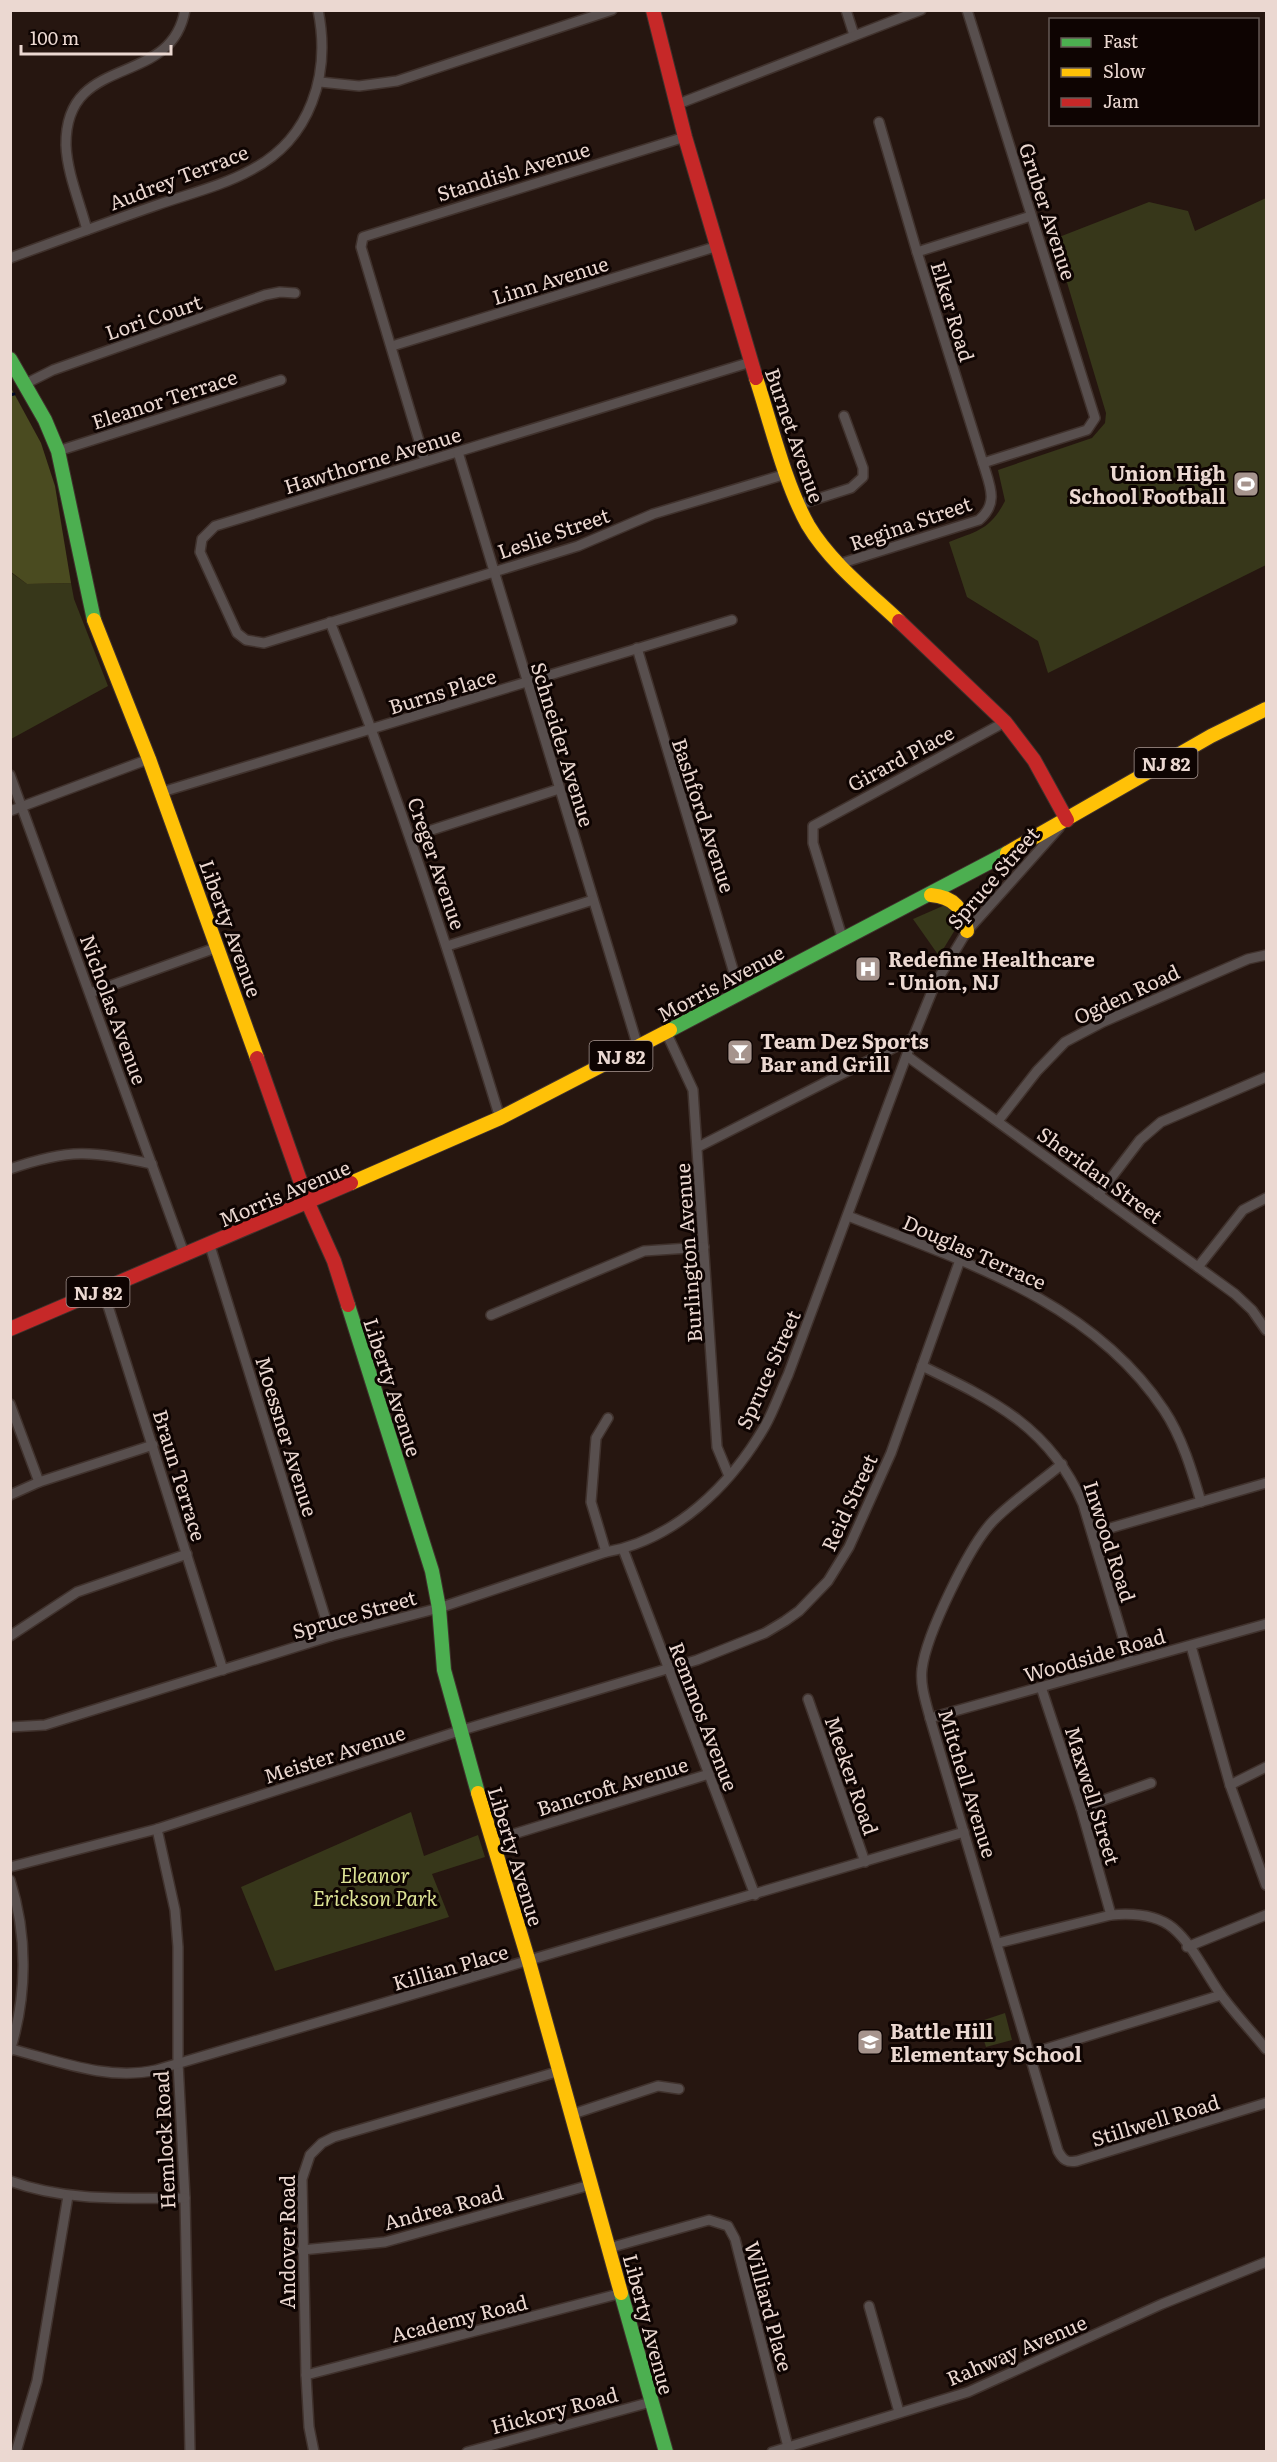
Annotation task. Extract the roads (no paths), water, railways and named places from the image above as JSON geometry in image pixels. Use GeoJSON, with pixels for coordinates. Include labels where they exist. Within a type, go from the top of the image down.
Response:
{"type":"FeatureCollection","features":[{"type":"Feature","properties":{"kind":"street"},"geometry":{"type":"LineString","coordinates":[[87,230],[67,154],[66,138],[72,114],[85,94],[103,78],[144,63],[162,52],[180,29],[185,10]]}},
{"type":"Feature","properties":{"kind":"street","name":"Audrey Terrace"},"geometry":{"type":"LineString","coordinates":[[10,258],[240,176],[266,161],[297,131],[311,106],[320,82],[323,56],[318,10]]}},
{"type":"Feature","properties":{"kind":"street"},"geometry":{"type":"LineString","coordinates":[[320,82],[358,86],[397,81],[612,10]]}},
{"type":"Feature","properties":{"kind":"street","name":"Burnet Avenue"},"geometry":{"type":"LineString","coordinates":[[653,10],[685,137],[751,362],[786,474],[809,527],[839,564],[1005,722],[1034,760],[1067,820]]}},
{"type":"Feature","properties":{"kind":"street"},"geometry":{"type":"LineString","coordinates":[[846,10],[854,35]]}},
{"type":"Feature","properties":{"kind":"street"},"geometry":{"type":"LineString","coordinates":[[678,104],[921,10]]}},
{"type":"Feature","properties":{"kind":"street","name":"Gruber Avenue"},"geometry":{"type":"LineString","coordinates":[[967,10],[1095,414],[1094,422],[1087,430],[983,463]]}},
{"type":"Feature","properties":{"kind":"street","name":"Elker Road"},"geometry":{"type":"LineString","coordinates":[[879,122],[916,252],[983,463],[992,495],[989,510]]}},
{"type":"Feature","properties":{"kind":"street","name":"Standish Avenue"},"geometry":{"type":"LineString","coordinates":[[392,346],[361,247],[363,237],[685,137]]}},
{"type":"Feature","properties":{"kind":"street"},"geometry":{"type":"LineString","coordinates":[[916,252],[1031,216]]}},
{"type":"Feature","properties":{"kind":"street","name":"Linn Avenue"},"geometry":{"type":"LineString","coordinates":[[392,346],[718,246]]}},
{"type":"Feature","properties":{"kind":"street","name":"Lori Court"},"geometry":{"type":"LineString","coordinates":[[25,384],[53,370],[265,295],[280,292],[295,293]]}},
{"type":"Feature","properties":{"kind":"street"},"geometry":{"type":"LineString","coordinates":[[392,346],[425,461]]}},
{"type":"Feature","properties":{"kind":"street","name":"Liberty Avenue"},"geometry":{"type":"LineString","coordinates":[[10,359],[58,451],[95,623],[162,792],[219,947],[308,1203],[336,1268],[432,1570],[439,1608],[444,1670],[459,1731],[573,2114],[590,2185],[666,2451]]}},
{"type":"Feature","properties":{"kind":"street","name":"Hawthorne Avenue"},"geometry":{"type":"LineString","coordinates":[[330,622],[264,643],[246,640],[232,625],[201,552],[200,544],[205,534],[215,526],[751,362]]}},
{"type":"Feature","properties":{"kind":"street","name":"Eleanor Terrace"},"geometry":{"type":"LineString","coordinates":[[58,451],[280,380]]}},
{"type":"Feature","properties":{"kind":"street"},"geometry":{"type":"LineString","coordinates":[[798,505],[851,488],[861,480],[863,468],[844,416]]}},
{"type":"Feature","properties":{"kind":"street","name":"Schneider Avenue"},"geometry":{"type":"LineString","coordinates":[[458,452],[492,572],[638,1047]]}},
{"type":"Feature","properties":{"kind":"street","name":"Leslie Street"},"geometry":{"type":"LineString","coordinates":[[330,622],[578,546],[653,514],[786,474]]}},
{"type":"Feature","properties":{"kind":"street","name":"Regina Street"},"geometry":{"type":"LineString","coordinates":[[839,564],[979,520],[989,510]]}},
{"type":"Feature","properties":{"kind":"street","name":"Burns Place"},"geometry":{"type":"LineString","coordinates":[[162,792],[732,620]]}},
{"type":"Feature","properties":{"kind":"street","name":"Creger Avenue"},"geometry":{"type":"LineString","coordinates":[[330,622],[373,730],[410,837],[447,946],[500,1118]]}},
{"type":"Feature","properties":{"kind":"street","name":"Bashford Avenue"},"geometry":{"type":"LineString","coordinates":[[637,648],[740,993]]}},
{"type":"Feature","properties":{"kind":"street","name":"Morris Avenue"},"geometry":{"type":"LineString","coordinates":[[10,1329],[210,1246],[500,1118],[931,895],[1067,820],[1210,736],[1266,709]]}},
{"type":"Feature","properties":{"kind":"street","name":"Girard Place"},"geometry":{"type":"LineString","coordinates":[[843,940],[813,843],[813,826],[1005,722]]}},
{"type":"Feature","properties":{"kind":"street"},"geometry":{"type":"LineString","coordinates":[[10,811],[149,759]]}},
{"type":"Feature","properties":{"kind":"street","name":"Nicholas Avenue"},"geometry":{"type":"LineString","coordinates":[[10,775],[185,1256]]}},
{"type":"Feature","properties":{"kind":"street"},"geometry":{"type":"LineString","coordinates":[[410,837],[559,789]]}},
{"type":"Feature","properties":{"kind":"street","name":"Spruce Street"},"geometry":{"type":"LineString","coordinates":[[10,1727],[45,1725],[331,1636],[439,1608],[606,1552],[623,1549],[672,1527],[708,1498],[729,1476],[765,1425],[788,1375],[935,984],[967,931],[1067,820]]}},
{"type":"Feature","properties":{"kind":"street"},"geometry":{"type":"LineString","coordinates":[[931,895],[946,896],[956,902],[963,911],[967,931]]}},
{"type":"Feature","properties":{"kind":"street"},"geometry":{"type":"LineString","coordinates":[[447,946],[593,900]]}},
{"type":"Feature","properties":{"kind":"street"},"geometry":{"type":"LineString","coordinates":[[90,993],[219,947]]}},
{"type":"Feature","properties":{"kind":"street","name":"Ogden Road"},"geometry":{"type":"LineString","coordinates":[[998,1121],[1051,1056],[1084,1031],[1248,959],[1266,955]]}},
{"type":"Feature","properties":{"kind":"street","name":"Burlington Avenue"},"geometry":{"type":"LineString","coordinates":[[666,1032],[693,1090],[717,1448],[729,1476]]}},
{"type":"Feature","properties":{"kind":"street"},"geometry":{"type":"LineString","coordinates":[[698,1148],[913,1038]]}},
{"type":"Feature","properties":{"kind":"street","name":"Sheridan Street"},"geometry":{"type":"LineString","coordinates":[[907,1056],[1235,1294],[1252,1310],[1266,1330]]}},
{"type":"Feature","properties":{"kind":"street"},"geometry":{"type":"LineString","coordinates":[[1098,1195],[1140,1140],[1161,1122],[1266,1077]]}},
{"type":"Feature","properties":{"kind":"street"},"geometry":{"type":"LineString","coordinates":[[11,1167],[54,1154],[79,1152],[102,1153],[152,1164]]}},
{"type":"Feature","properties":{"kind":"street"},"geometry":{"type":"LineString","coordinates":[[1198,1267],[1243,1210],[1266,1198]]}},
{"type":"Feature","properties":{"kind":"street","name":"Douglas Terrace"},"geometry":{"type":"LineString","coordinates":[[848,1216],[960,1260],[1023,1288],[1065,1314],[1104,1343],[1140,1377],[1165,1411],[1179,1439],[1201,1502]]}},
{"type":"Feature","properties":{"kind":"street","name":"Moessner Avenue"},"geometry":{"type":"LineString","coordinates":[[210,1246],[331,1636]]}},
{"type":"Feature","properties":{"kind":"street"},"geometry":{"type":"LineString","coordinates":[[491,1315],[644,1251],[704,1247]]}},
{"type":"Feature","properties":{"kind":"street","name":"Reid Street"},"geometry":{"type":"LineString","coordinates":[[667,1668],[697,1660],[765,1633],[799,1611],[828,1581],[849,1547],[891,1453],[960,1260]]}},
{"type":"Feature","properties":{"kind":"street","name":"Braun Terrace"},"geometry":{"type":"LineString","coordinates":[[103,1290],[223,1670]]}},
{"type":"Feature","properties":{"kind":"street","name":"Inwood Road"},"geometry":{"type":"LineString","coordinates":[[922,1366],[1004,1408],[1043,1440],[1062,1464],[1073,1481],[1093,1533],[1130,1661]]}},
{"type":"Feature","properties":{"kind":"street"},"geometry":{"type":"LineString","coordinates":[[10,1404],[39,1482]]}},
{"type":"Feature","properties":{"kind":"street"},"geometry":{"type":"LineString","coordinates":[[606,1552],[591,1503],[596,1438],[608,1418]]}},
{"type":"Feature","properties":{"kind":"street"},"geometry":{"type":"LineString","coordinates":[[10,1495],[39,1482],[153,1445]]}},
{"type":"Feature","properties":{"kind":"street","name":"Mitchell Avenue"},"geometry":{"type":"LineString","coordinates":[[1058,2151],[930,1719],[922,1690],[922,1671],[926,1650],[976,1540],[994,1520],[1062,1464]]}},
{"type":"Feature","properties":{"kind":"street"},"geometry":{"type":"LineString","coordinates":[[1093,1533],[1266,1483]]}},
{"type":"Feature","properties":{"kind":"street","name":"Remmos Avenue"},"geometry":{"type":"LineString","coordinates":[[623,1549],[755,1896]]}},
{"type":"Feature","properties":{"kind":"street"},"geometry":{"type":"LineString","coordinates":[[10,1636],[77,1592],[187,1554]]}},
{"type":"Feature","properties":{"kind":"street","name":"Woodside Road"},"geometry":{"type":"LineString","coordinates":[[930,1719],[1266,1624]]}},
{"type":"Feature","properties":{"kind":"street"},"geometry":{"type":"LineString","coordinates":[[1191,1646],[1230,1785],[1266,1885]]}},
{"type":"Feature","properties":{"kind":"street","name":"Meister Avenue"},"geometry":{"type":"LineString","coordinates":[[10,1867],[157,1829],[459,1731],[667,1668]]}},
{"type":"Feature","properties":{"kind":"street","name":"Maxwell Street"},"geometry":{"type":"LineString","coordinates":[[1041,1687],[1081,1808],[1111,1915]]}},
{"type":"Feature","properties":{"kind":"street","name":"Meeker Road"},"geometry":{"type":"LineString","coordinates":[[808,1699],[865,1862]]}},
{"type":"Feature","properties":{"kind":"street"},"geometry":{"type":"LineString","coordinates":[[1230,1785],[1266,1767]]}},
{"type":"Feature","properties":{"kind":"street","name":"Bancroft Avenue"},"geometry":{"type":"LineString","coordinates":[[491,1841],[709,1774]]}},
{"type":"Feature","properties":{"kind":"street"},"geometry":{"type":"LineString","coordinates":[[1081,1808],[1151,1783]]}},
{"type":"Feature","properties":{"kind":"street","name":"Hemlock Road"},"geometry":{"type":"LineString","coordinates":[[157,1829],[175,1910],[178,1947],[178,2063],[185,2198],[190,2451]]}},
{"type":"Feature","properties":{"kind":"street","name":"Killian Place"},"geometry":{"type":"LineString","coordinates":[[11,2050],[126,2075],[178,2063],[529,1962],[964,1832]]}},
{"type":"Feature","properties":{"kind":"street"},"geometry":{"type":"LineString","coordinates":[[10,1880],[18,1912],[23,1974],[21,2005],[11,2050]]}},
{"type":"Feature","properties":{"kind":"street"},"geometry":{"type":"LineString","coordinates":[[998,1943],[1111,1915],[1135,1914],[1151,1917],[1173,1928],[1221,1995],[1266,2049]]}},
{"type":"Feature","properties":{"kind":"street"},"geometry":{"type":"LineString","coordinates":[[1187,1947],[1266,1916]]}},
{"type":"Feature","properties":{"kind":"street"},"geometry":{"type":"LineString","coordinates":[[1029,2054],[1221,1995]]}},
{"type":"Feature","properties":{"kind":"street","name":"Andover Road"},"geometry":{"type":"LineString","coordinates":[[314,2451],[309,2427],[302,2250],[303,2171],[309,2155],[322,2143],[560,2071]]}},
{"type":"Feature","properties":{"kind":"street"},"geometry":{"type":"LineString","coordinates":[[573,2114],[658,2086],[678,2089]]}},
{"type":"Feature","properties":{"kind":"street","name":"Stillwell Road"},"geometry":{"type":"LineString","coordinates":[[1058,2151],[1062,2159],[1070,2162],[1077,2161],[1266,2103]]}},
{"type":"Feature","properties":{"kind":"street"},"geometry":{"type":"LineString","coordinates":[[10,2181],[40,2191],[68,2196],[185,2198]]}},
{"type":"Feature","properties":{"kind":"street","name":"Andrea Road"},"geometry":{"type":"LineString","coordinates":[[302,2250],[385,2241],[590,2185]]}},
{"type":"Feature","properties":{"kind":"street"},"geometry":{"type":"LineString","coordinates":[[16,2451],[37,2381],[68,2196]]}},
{"type":"Feature","properties":{"kind":"street","name":"Williard Place"},"geometry":{"type":"LineString","coordinates":[[609,2248],[702,2221],[716,2220],[728,2226],[735,2239],[788,2447]]}},
{"type":"Feature","properties":{"kind":"street","name":"Rahway Avenue"},"geometry":{"type":"LineString","coordinates":[[772,2451],[991,2383],[1151,2309],[1266,2262]]}},
{"type":"Feature","properties":{"kind":"street","name":"Academy Road"},"geometry":{"type":"LineString","coordinates":[[306,2375],[622,2293]]}},
{"type":"Feature","properties":{"kind":"street"},"geometry":{"type":"LineString","coordinates":[[869,2306],[899,2412]]}},
{"type":"Feature","properties":{"kind":"street","name":"Hickory Road"},"geometry":{"type":"LineString","coordinates":[[467,2451],[651,2402]]}},
{"type":"Feature","properties":{"kind":"waterway"},"geometry":{"type":"LineString","coordinates":[[10,395],[14,394]]}},
{"type":"Feature","properties":{"kind":"place","name":"Union High School Football"},"geometry":{"type":"Point","coordinates":[1246,484]}},
{"type":"Feature","properties":{"kind":"place","name":"Redefine Healthcare - Union, NJ"},"geometry":{"type":"Point","coordinates":[868,969]}},
{"type":"Feature","properties":{"kind":"place","name":"Team Dez Sports Bar and Grill"},"geometry":{"type":"Point","coordinates":[740,1052]}},
{"type":"Feature","properties":{"kind":"place","name":"Battle Hill Elementary School"},"geometry":{"type":"Point","coordinates":[870,2042]}},
{"type":"Feature","properties":{"kind":"park label","name":"Eleanor Erickson Park"},"geometry":{"type":"Point","coordinates":[375,1886]}}]}
